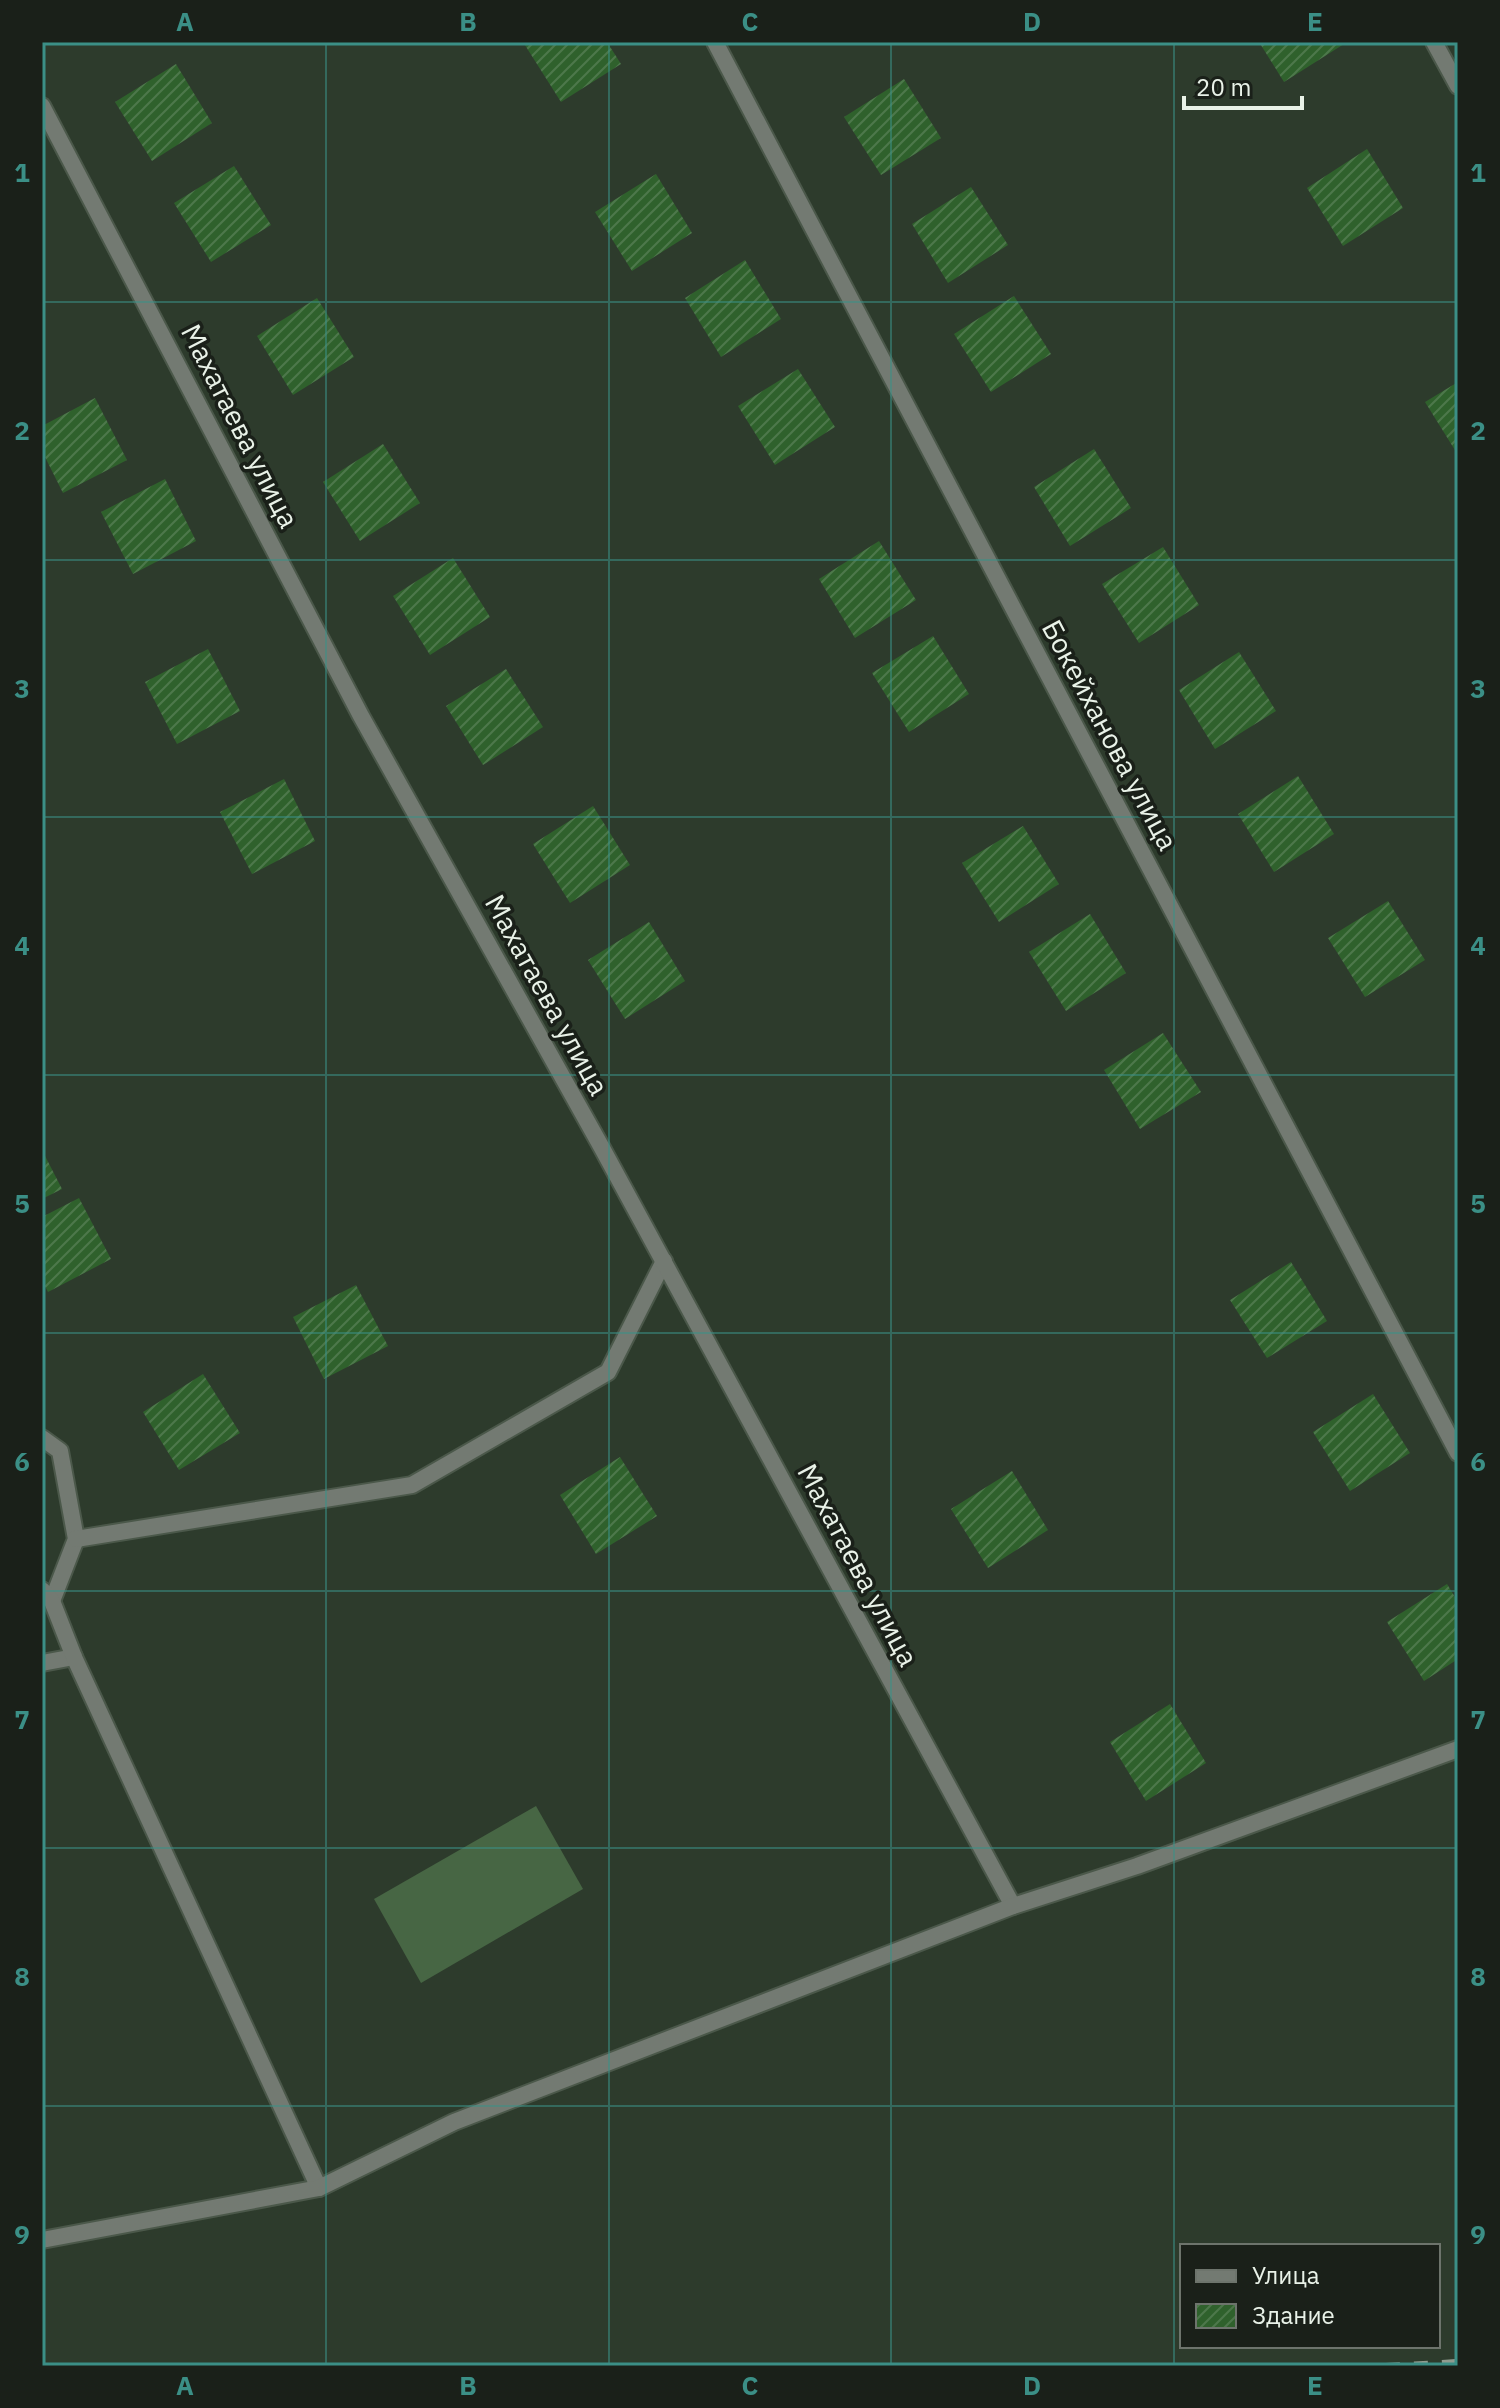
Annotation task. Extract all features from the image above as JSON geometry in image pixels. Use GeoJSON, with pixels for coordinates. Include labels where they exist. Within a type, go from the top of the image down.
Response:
{"type":"FeatureCollection","features":[{"type":"Feature","properties":{"kind":"street","name":"Бокейханова улица"},"geometry":{"type":"LineString","coordinates":[[715,42],[1458,1453]]}},
{"type":"Feature","properties":{"kind":"street"},"geometry":{"type":"LineString","coordinates":[[1434,42],[1458,86]]}},
{"type":"Feature","properties":{"kind":"street","name":"Махатаева улица"},"geometry":{"type":"LineString","coordinates":[[42,106],[361,716],[664,1261],[1013,1906]]}},
{"type":"Feature","properties":{"kind":"street"},"geometry":{"type":"LineString","coordinates":[[76,1539],[412,1485],[608,1372],[664,1261]]}},
{"type":"Feature","properties":{"kind":"street"},"geometry":{"type":"LineString","coordinates":[[42,1438],[60,1451],[76,1539],[47,1596],[319,2188]]}},
{"type":"Feature","properties":{"kind":"street"},"geometry":{"type":"LineString","coordinates":[[42,1663],[74,1657]]}},
{"type":"Feature","properties":{"kind":"street"},"geometry":{"type":"LineString","coordinates":[[42,2240],[319,2188],[454,2122],[1013,1906],[1137,1866],[1458,1749]]}},
{"type":"Feature","properties":{"kind":"green space"},"geometry":{"type":"Polygon","coordinates":[[[536,1806],[583,1889],[421,1983],[374,1899],[536,1806]]]}},
{"type":"Feature","properties":{"kind":"building"},"geometry":{"type":"Polygon","coordinates":[[[523,42],[607,42],[621,64],[561,102],[523,42]]]}},
{"type":"Feature","properties":{"kind":"building"},"geometry":{"type":"Polygon","coordinates":[[[1259,42],[1342,42],[1344,44],[1284,82],[1259,42]]]}},
{"type":"Feature","properties":{"kind":"building"},"geometry":{"type":"Polygon","coordinates":[[[176,64],[212,123],[152,161],[115,102],[176,64]]]}},
{"type":"Feature","properties":{"kind":"building"},"geometry":{"type":"Polygon","coordinates":[[[904,79],[941,138],[881,175],[844,117],[904,79]]]}},
{"type":"Feature","properties":{"kind":"building"},"geometry":{"type":"Polygon","coordinates":[[[1367,149],[1403,208],[1343,246],[1307,188],[1367,149]]]}},
{"type":"Feature","properties":{"kind":"building"},"geometry":{"type":"Polygon","coordinates":[[[234,166],[271,225],[211,262],[174,203],[234,166]]]}},
{"type":"Feature","properties":{"kind":"building"},"geometry":{"type":"Polygon","coordinates":[[[656,174],[692,233],[632,271],[595,212],[656,174]]]}},
{"type":"Feature","properties":{"kind":"building"},"geometry":{"type":"Polygon","coordinates":[[[971,187],[1008,245],[948,283],[912,224],[971,187]]]}},
{"type":"Feature","properties":{"kind":"building"},"geometry":{"type":"Polygon","coordinates":[[[745,260],[781,319],[721,357],[685,298],[745,260]]]}},
{"type":"Feature","properties":{"kind":"building"},"geometry":{"type":"Polygon","coordinates":[[[1014,296],[1051,354],[991,392],[954,334],[1014,296]]]}},
{"type":"Feature","properties":{"kind":"building"},"geometry":{"type":"Polygon","coordinates":[[[317,298],[354,357],[293,395],[257,336],[317,298]]]}},
{"type":"Feature","properties":{"kind":"building"},"geometry":{"type":"Polygon","coordinates":[[[798,369],[835,427],[775,465],[738,406],[798,369]]]}},
{"type":"Feature","properties":{"kind":"building"},"geometry":{"type":"Polygon","coordinates":[[[1458,382],[1458,455],[1425,402],[1458,382]]]}},
{"type":"Feature","properties":{"kind":"building"},"geometry":{"type":"Polygon","coordinates":[[[95,398],[127,460],[63,493],[42,451],[42,426],[95,398]]]}},
{"type":"Feature","properties":{"kind":"building"},"geometry":{"type":"Polygon","coordinates":[[[383,444],[420,503],[360,541],[323,482],[383,444]]]}},
{"type":"Feature","properties":{"kind":"building"},"geometry":{"type":"Polygon","coordinates":[[[1094,449],[1131,508],[1070,546],[1034,487],[1094,449]]]}},
{"type":"Feature","properties":{"kind":"building"},"geometry":{"type":"Polygon","coordinates":[[[165,479],[196,541],[133,574],[101,512],[165,479]]]}},
{"type":"Feature","properties":{"kind":"building"},"geometry":{"type":"Polygon","coordinates":[[[879,541],[916,600],[855,638],[819,579],[879,541]]]}},
{"type":"Feature","properties":{"kind":"building"},"geometry":{"type":"Polygon","coordinates":[[[1163,547],[1199,605],[1139,643],[1102,584],[1163,547]]]}},
{"type":"Feature","properties":{"kind":"building"},"geometry":{"type":"Polygon","coordinates":[[[453,558],[490,617],[430,655],[393,596],[453,558]]]}},
{"type":"Feature","properties":{"kind":"building"},"geometry":{"type":"Polygon","coordinates":[[[933,636],[969,694],[909,732],[872,673],[933,636]]]}},
{"type":"Feature","properties":{"kind":"building"},"geometry":{"type":"Polygon","coordinates":[[[208,649],[240,711],[177,744],[145,682],[208,649]]]}},
{"type":"Feature","properties":{"kind":"building"},"geometry":{"type":"Polygon","coordinates":[[[1239,652],[1276,711],[1215,749],[1179,690],[1239,652]]]}},
{"type":"Feature","properties":{"kind":"building"},"geometry":{"type":"Polygon","coordinates":[[[506,669],[543,727],[483,765],[446,706],[506,669]]]}},
{"type":"Feature","properties":{"kind":"building"},"geometry":{"type":"Polygon","coordinates":[[[1298,776],[1334,834],[1274,872],[1238,814],[1298,776]]]}},
{"type":"Feature","properties":{"kind":"building"},"geometry":{"type":"Polygon","coordinates":[[[284,779],[315,841],[252,874],[220,812],[284,779]]]}},
{"type":"Feature","properties":{"kind":"building"},"geometry":{"type":"Polygon","coordinates":[[[593,806],[630,865],[570,903],[533,844],[593,806]]]}},
{"type":"Feature","properties":{"kind":"building"},"geometry":{"type":"Polygon","coordinates":[[[1023,826],[1059,884],[999,922],[962,863],[1023,826]]]}},
{"type":"Feature","properties":{"kind":"building"},"geometry":{"type":"Polygon","coordinates":[[[1388,901],[1425,960],[1365,997],[1328,938],[1388,901]]]}},
{"type":"Feature","properties":{"kind":"building"},"geometry":{"type":"Polygon","coordinates":[[[1090,914],[1126,973],[1066,1011],[1029,952],[1090,914]]]}},
{"type":"Feature","properties":{"kind":"building"},"geometry":{"type":"Polygon","coordinates":[[[649,922],[685,981],[625,1019],[588,960],[649,922]]]}},
{"type":"Feature","properties":{"kind":"building"},"geometry":{"type":"Polygon","coordinates":[[[1163,1033],[1201,1092],[1140,1129],[1104,1070],[1163,1033]]]}},
{"type":"Feature","properties":{"kind":"building"},"geometry":{"type":"Polygon","coordinates":[[[42,1150],[62,1189],[42,1199],[42,1150]]]}},
{"type":"Feature","properties":{"kind":"building"},"geometry":{"type":"Polygon","coordinates":[[[79,1198],[111,1259],[48,1292],[42,1281],[42,1217],[79,1198]]]}},
{"type":"Feature","properties":{"kind":"building"},"geometry":{"type":"Polygon","coordinates":[[[1291,1262],[1327,1321],[1267,1358],[1230,1300],[1291,1262]]]}},
{"type":"Feature","properties":{"kind":"building"},"geometry":{"type":"Polygon","coordinates":[[[356,1285],[388,1346],[324,1379],[293,1317],[356,1285]]]}},
{"type":"Feature","properties":{"kind":"building"},"geometry":{"type":"Polygon","coordinates":[[[203,1374],[240,1433],[179,1470],[143,1412],[203,1374]]]}},
{"type":"Feature","properties":{"kind":"building"},"geometry":{"type":"Polygon","coordinates":[[[1373,1394],[1410,1453],[1350,1491],[1313,1432],[1373,1394]]]}},
{"type":"Feature","properties":{"kind":"building"},"geometry":{"type":"Polygon","coordinates":[[[620,1457],[657,1516],[596,1554],[560,1495],[620,1457]]]}},
{"type":"Feature","properties":{"kind":"building"},"geometry":{"type":"Polygon","coordinates":[[[1012,1471],[1048,1530],[988,1568],[951,1509],[1012,1471]]]}},
{"type":"Feature","properties":{"kind":"building"},"geometry":{"type":"Polygon","coordinates":[[[1447,1584],[1458,1602],[1458,1659],[1424,1681],[1387,1622],[1447,1584]]]}},
{"type":"Feature","properties":{"kind":"building"},"geometry":{"type":"Polygon","coordinates":[[[1170,1704],[1206,1763],[1146,1801],[1110,1742],[1170,1704]]]}},
{"type":"Feature","properties":{"kind":"railway"},"geometry":{"type":"LineString","coordinates":[[1386,2366],[1458,2362]]}}]}
